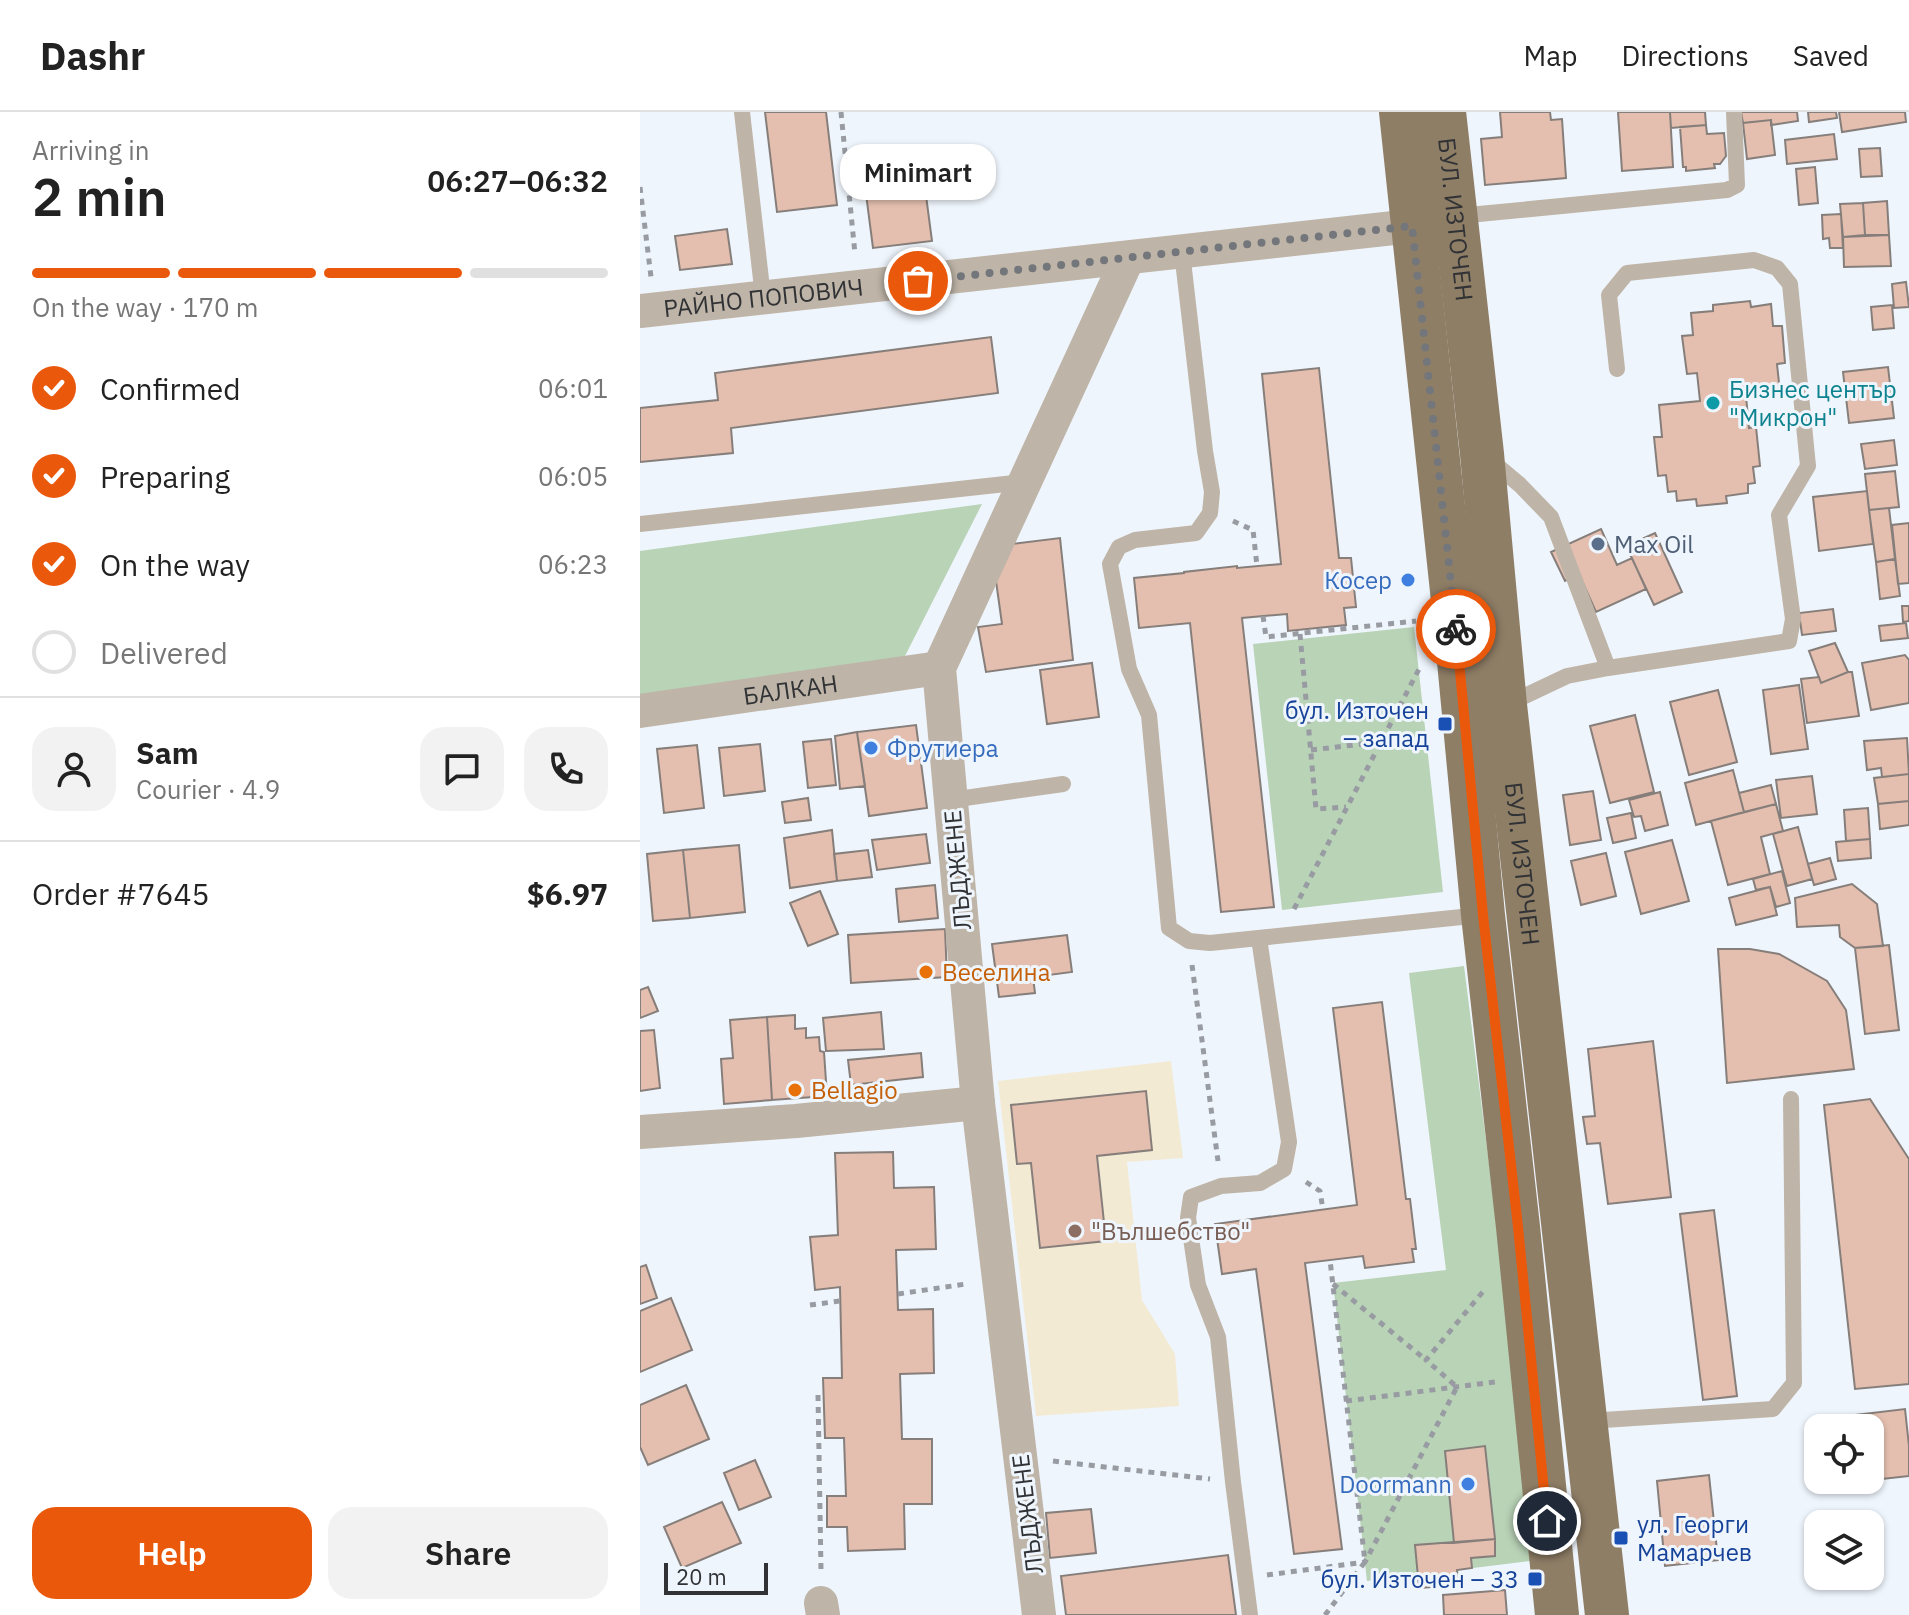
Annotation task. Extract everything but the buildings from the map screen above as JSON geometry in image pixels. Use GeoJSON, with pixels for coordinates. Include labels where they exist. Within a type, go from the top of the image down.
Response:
{"type":"FeatureCollection","features":[{"type":"Feature","properties":{"kind":"main road","name":"БУЛ. ИЗТОЧЕН"},"geometry":{"type":"LineString","coordinates":[[1401,112],[1557,1615]]}},
{"type":"Feature","properties":{"kind":"main road","name":"БУЛ. ИЗТОЧЕН"},"geometry":{"type":"LineString","coordinates":[[1444,112],[1482,454],[1505,705],[1607,1615]]}},
{"type":"Feature","properties":{"kind":"street","name":"РАЙНО ПОПОВИЧ"},"geometry":{"type":"LineString","coordinates":[[648,310],[1412,226]]}},
{"type":"Feature","properties":{"kind":"street","name":"ЛЪДЖЕНЕ"},"geometry":{"type":"LineString","coordinates":[[1039,1615],[978,1103],[939,668],[1128,258]]}},
{"type":"Feature","properties":{"kind":"street","name":"БАЛКАН"},"geometry":{"type":"LineString","coordinates":[[640,711],[939,668]]}},
{"type":"Feature","properties":{"kind":"street"},"geometry":{"type":"LineString","coordinates":[[640,1132],[978,1103]]}},
{"type":"Feature","properties":{"kind":"lane"},"geometry":{"type":"LineString","coordinates":[[742,112],[763,297]]}},
{"type":"Feature","properties":{"kind":"lane"},"geometry":{"type":"LineString","coordinates":[[1455,216],[1727,190],[1737,185],[1734,112]]}},
{"type":"Feature","properties":{"kind":"lane"},"geometry":{"type":"LineString","coordinates":[[1182,252],[1212,492],[1210,513],[1196,533],[1135,540],[1119,547],[1110,564],[1129,669],[1149,715],[1169,928],[1189,941],[1210,943],[1483,915]]}},
{"type":"Feature","properties":{"kind":"lane"},"geometry":{"type":"LineString","coordinates":[[1505,705],[1567,676],[1789,641],[1793,619],[1779,515],[1808,466],[1790,284],[1777,268],[1754,260],[1627,273],[1609,295],[1617,369]]}},
{"type":"Feature","properties":{"kind":"lane"},"geometry":{"type":"LineString","coordinates":[[1482,454],[1520,485],[1551,517],[1608,668]]}},
{"type":"Feature","properties":{"kind":"lane"},"geometry":{"type":"LineString","coordinates":[[640,524],[1025,481]]}},
{"type":"Feature","properties":{"kind":"lane"},"geometry":{"type":"LineString","coordinates":[[951,800],[1063,784]]}},
{"type":"Feature","properties":{"kind":"lane"},"geometry":{"type":"LineString","coordinates":[[1250,1615],[1218,1337],[1198,1285],[1188,1218],[1191,1197],[1221,1186],[1260,1183],[1284,1169],[1289,1142],[1259,938]]}},
{"type":"Feature","properties":{"kind":"lane"},"geometry":{"type":"LineString","coordinates":[[1586,1421],[1773,1409],[1794,1383],[1791,1099]]}},
{"type":"Feature","properties":{"kind":"path"},"geometry":{"type":"LineString","coordinates":[[841,112],[858,287]]}},
{"type":"Feature","properties":{"kind":"path"},"geometry":{"type":"LineString","coordinates":[[640,187],[648,310]]}},
{"type":"Feature","properties":{"kind":"path"},"geometry":{"type":"LineString","coordinates":[[1254,540],[1257,566]]}},
{"type":"Feature","properties":{"kind":"path"},"geometry":{"type":"LineString","coordinates":[[1263,616],[1266,637],[1425,620]]}},
{"type":"Feature","properties":{"kind":"path"},"geometry":{"type":"LineString","coordinates":[[1300,634],[1316,809],[1347,807]]}},
{"type":"Feature","properties":{"kind":"path"},"geometry":{"type":"LineString","coordinates":[[1280,936],[1421,663]]}},
{"type":"Feature","properties":{"kind":"path"},"geometry":{"type":"LineString","coordinates":[[1311,750],[1381,742]]}},
{"type":"Feature","properties":{"kind":"path"},"geometry":{"type":"LineString","coordinates":[[1189,941],[1221,1186]]}},
{"type":"Feature","properties":{"kind":"path"},"geometry":{"type":"LineString","coordinates":[[1320,1191],[1323,1210]]}},
{"type":"Feature","properties":{"kind":"path"},"geometry":{"type":"LineString","coordinates":[[1330,1260],[1365,1562]]}},
{"type":"Feature","properties":{"kind":"path"},"geometry":{"type":"LineString","coordinates":[[898,1294],[998,1280]]}},
{"type":"Feature","properties":{"kind":"path"},"geometry":{"type":"LineString","coordinates":[[1426,1360],[1492,1281]]}},
{"type":"Feature","properties":{"kind":"path"},"geometry":{"type":"LineString","coordinates":[[1333,1283],[1457,1387]]}},
{"type":"Feature","properties":{"kind":"path"},"geometry":{"type":"LineString","coordinates":[[810,1305],[840,1301]]}},
{"type":"Feature","properties":{"kind":"path"},"geometry":{"type":"LineString","coordinates":[[1346,1401],[1504,1381]]}},
{"type":"Feature","properties":{"kind":"path"},"geometry":{"type":"LineString","coordinates":[[1325,1615],[1365,1562],[1457,1387]]}},
{"type":"Feature","properties":{"kind":"path"},"geometry":{"type":"LineString","coordinates":[[818,1395],[822,1609]]}},
{"type":"Feature","properties":{"kind":"path"},"geometry":{"type":"LineString","coordinates":[[1020,1457],[1233,1482]]}},
{"type":"Feature","properties":{"kind":"path"},"geometry":{"type":"LineString","coordinates":[[1246,1578],[1365,1562]]}},
{"type":"Feature","properties":{"kind":"shaded area","name":"\"Вълшебство\""},"geometry":{"type":"Polygon","coordinates":[[[1171,1061],[1183,1158],[1127,1162],[1142,1300],[1175,1354],[1179,1406],[1036,1416],[998,1081],[1171,1061]]]}},
{"type":"Feature","properties":{"kind":"green space"},"geometry":{"type":"Polygon","coordinates":[[[982,504],[903,660],[640,696],[640,551],[982,504]]]}},
{"type":"Feature","properties":{"kind":"green space"},"geometry":{"type":"Polygon","coordinates":[[[1414,627],[1443,892],[1282,910],[1253,644],[1414,627]]]}},
{"type":"Feature","properties":{"kind":"green space"},"geometry":{"type":"Polygon","coordinates":[[[1464,966],[1539,1560],[1367,1581],[1333,1283],[1446,1270],[1409,973],[1464,966]]]}},
{"type":"Feature","properties":{"kind":"way so far"},"geometry":{"type":"LineString","coordinates":[[918,281],[1412,226],[1456,629]]}},
{"type":"Feature","properties":{"kind":"place","name":"Minimart"},"geometry":{"type":"Point","coordinates":[918,281]}},
{"type":"Feature","properties":{"kind":"place","name":"Бизнес център \"Микрон\""},"geometry":{"type":"Point","coordinates":[1713,403]}},
{"type":"Feature","properties":{"kind":"place","name":"Max Oil"},"geometry":{"type":"Point","coordinates":[1598,544]}},
{"type":"Feature","properties":{"kind":"place","name":"Косер"},"geometry":{"type":"Point","coordinates":[1408,580]}},
{"type":"Feature","properties":{"kind":"place","name":"бул. Източен – запад"},"geometry":{"type":"Point","coordinates":[1445,724]}},
{"type":"Feature","properties":{"kind":"place","name":"Фрутиера"},"geometry":{"type":"Point","coordinates":[871,748]}},
{"type":"Feature","properties":{"kind":"place","name":"Веселина"},"geometry":{"type":"Point","coordinates":[926,972]}},
{"type":"Feature","properties":{"kind":"place","name":"Bellagio"},"geometry":{"type":"Point","coordinates":[795,1090]}},
{"type":"Feature","properties":{"kind":"place","name":"\"Вълшебство\""},"geometry":{"type":"Point","coordinates":[1075,1231]}},
{"type":"Feature","properties":{"kind":"place","name":"Doormann"},"geometry":{"type":"Point","coordinates":[1468,1484]}},
{"type":"Feature","properties":{"kind":"place","name":"ул. Георги Мамарчев"},"geometry":{"type":"Point","coordinates":[1621,1538]}},
{"type":"Feature","properties":{"kind":"place","name":"бул. Източен – 33"},"geometry":{"type":"Point","coordinates":[1535,1579]}},
{"type":"Feature","properties":{"kind":"route"},"geometry":{"type":"LineString","coordinates":[[1456,629],[1547,1521]]}}]}
